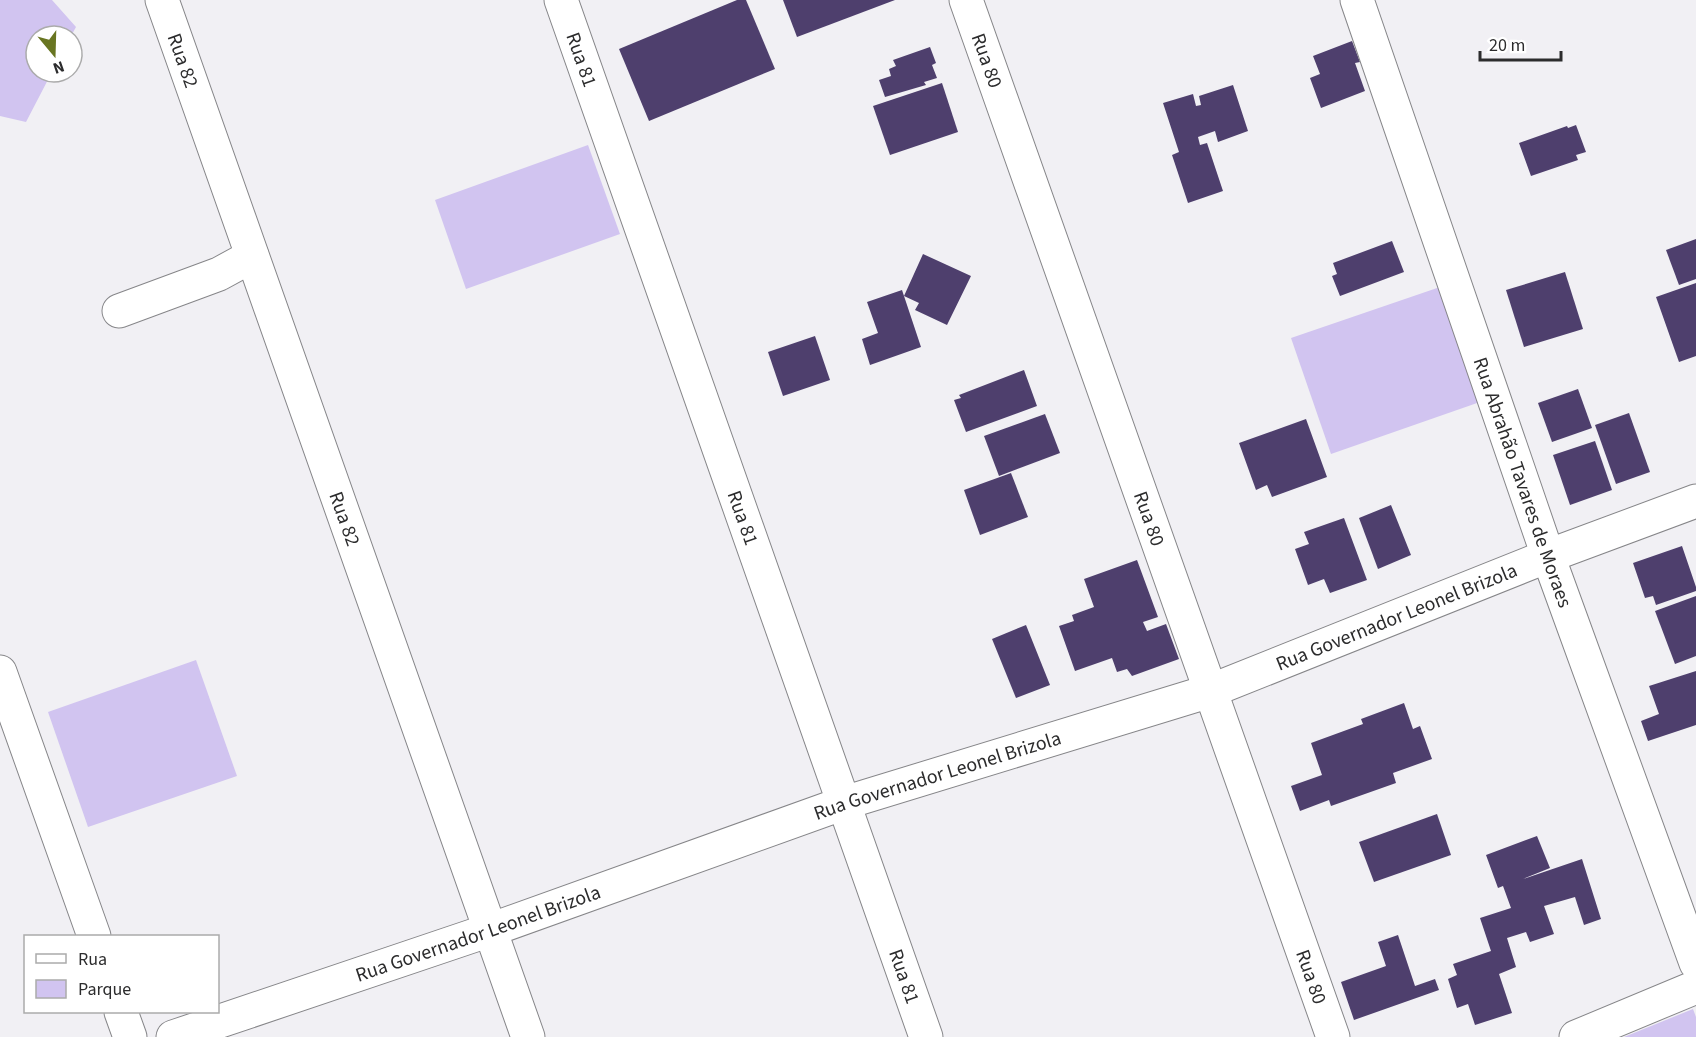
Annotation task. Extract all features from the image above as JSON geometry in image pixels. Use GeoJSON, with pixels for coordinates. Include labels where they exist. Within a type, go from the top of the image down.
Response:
{"type":"FeatureCollection","features":[{"type":"Feature","properties":{"kind":"street","name":"Rua 82"},"geometry":{"type":"LineString","coordinates":[[162,0],[528,1037]]}},
{"type":"Feature","properties":{"kind":"street","name":"Rua 81"},"geometry":{"type":"LineString","coordinates":[[561,0],[926,1037]]}},
{"type":"Feature","properties":{"kind":"street","name":"Rua 80"},"geometry":{"type":"LineString","coordinates":[[966,0],[1333,1037]]}},
{"type":"Feature","properties":{"kind":"street","name":"Rua Abrahão Tavares de Moraes"},"geometry":{"type":"LineString","coordinates":[[1357,0],[1548,556],[1696,963]]}},
{"type":"Feature","properties":{"kind":"street"},"geometry":{"type":"LineString","coordinates":[[119,311],[219,274],[252,256]]}},
{"type":"Feature","properties":{"kind":"street","name":"Rua Governador Leonel Brizola"},"geometry":{"type":"LineString","coordinates":[[174,1037],[490,930],[843,803],[1210,691],[1548,556],[1696,501]]}},
{"type":"Feature","properties":{"kind":"street"},"geometry":{"type":"LineString","coordinates":[[0,672],[94,935]]}},
{"type":"Feature","properties":{"kind":"street"},"geometry":{"type":"LineString","coordinates":[[1576,1037],[1696,987]]}},
{"type":"Feature","properties":{"kind":"street"},"geometry":{"type":"LineString","coordinates":[[122,1013],[130,1037]]}},
{"type":"Feature","properties":{"kind":"green space"},"geometry":{"type":"Polygon","coordinates":[[[0,0],[52,0],[73,24],[24,24],[24,84],[46,84],[26,122],[0,116],[0,0]]]}},
{"type":"Feature","properties":{"kind":"green space"},"geometry":{"type":"Polygon","coordinates":[[[588,145],[620,234],[466,289],[435,200],[588,145]]]}},
{"type":"Feature","properties":{"kind":"green space"},"geometry":{"type":"Polygon","coordinates":[[[1440,287],[1480,402],[1331,454],[1291,338],[1440,287]]]}},
{"type":"Feature","properties":{"kind":"green space"},"geometry":{"type":"Polygon","coordinates":[[[196,660],[237,776],[88,827],[48,712],[196,660]]]}},
{"type":"Feature","properties":{"kind":"green space"},"geometry":{"type":"Polygon","coordinates":[[[1693,1009],[1696,1017],[1696,1037],[1624,1037],[1693,1009]]]}},
{"type":"Feature","properties":{"kind":"building"},"geometry":{"type":"Polygon","coordinates":[[[737,0],[746,0],[775,69],[649,121],[619,49],[737,0]]]}},
{"type":"Feature","properties":{"kind":"building"},"geometry":{"type":"Polygon","coordinates":[[[783,0],[895,0],[797,37],[783,0]]]}},
{"type":"Feature","properties":{"kind":"building"},"geometry":{"type":"Polygon","coordinates":[[[1352,41],[1360,62],[1355,63],[1365,91],[1321,108],[1310,78],[1320,74],[1313,56],[1352,41]]]}},
{"type":"Feature","properties":{"kind":"building"},"geometry":{"type":"Polygon","coordinates":[[[930,47],[936,63],[932,65],[937,78],[924,82],[926,85],[885,97],[879,80],[891,76],[889,69],[896,66],[893,60],[930,47]]]}},
{"type":"Feature","properties":{"kind":"building"},"geometry":{"type":"Polygon","coordinates":[[[942,83],[958,132],[890,155],[873,106],[942,83]]]}},
{"type":"Feature","properties":{"kind":"building"},"geometry":{"type":"Polygon","coordinates":[[[1233,85],[1248,131],[1218,142],[1215,131],[1198,137],[1200,145],[1207,143],[1223,191],[1188,203],[1172,155],[1179,152],[1163,103],[1193,94],[1196,106],[1201,105],[1199,96],[1233,85]]]}},
{"type":"Feature","properties":{"kind":"building"},"geometry":{"type":"Polygon","coordinates":[[[1576,125],[1586,152],[1576,155],[1578,160],[1531,176],[1519,143],[1576,125]]]}},
{"type":"Feature","properties":{"kind":"building"},"geometry":{"type":"Polygon","coordinates":[[[1696,239],[1696,279],[1679,285],[1666,250],[1696,239]]]}},
{"type":"Feature","properties":{"kind":"building"},"geometry":{"type":"Polygon","coordinates":[[[1392,241],[1404,272],[1340,296],[1332,276],[1337,274],[1333,263],[1392,241]]]}},
{"type":"Feature","properties":{"kind":"building"},"geometry":{"type":"Polygon","coordinates":[[[923,254],[971,276],[947,325],[915,310],[919,303],[904,296],[923,254]]]}},
{"type":"Feature","properties":{"kind":"building"},"geometry":{"type":"Polygon","coordinates":[[[1565,272],[1583,329],[1524,347],[1506,290],[1565,272]]]}},
{"type":"Feature","properties":{"kind":"building"},"geometry":{"type":"Polygon","coordinates":[[[1696,283],[1696,356],[1679,362],[1656,297],[1696,283]]]}},
{"type":"Feature","properties":{"kind":"building"},"geometry":{"type":"Polygon","coordinates":[[[902,290],[921,347],[870,365],[862,339],[878,333],[867,302],[902,290]]]}},
{"type":"Feature","properties":{"kind":"building"},"geometry":{"type":"Polygon","coordinates":[[[815,336],[830,380],[783,396],[768,352],[815,336]]]}},
{"type":"Feature","properties":{"kind":"building"},"geometry":{"type":"Polygon","coordinates":[[[1024,370],[1037,406],[966,432],[954,400],[961,398],[959,395],[1024,370]]]}},
{"type":"Feature","properties":{"kind":"building"},"geometry":{"type":"Polygon","coordinates":[[[1578,389],[1592,428],[1552,442],[1538,403],[1578,389]]]}},
{"type":"Feature","properties":{"kind":"building"},"geometry":{"type":"Polygon","coordinates":[[[1629,413],[1650,472],[1616,484],[1595,425],[1629,413]]]}},
{"type":"Feature","properties":{"kind":"building"},"geometry":{"type":"Polygon","coordinates":[[[1045,414],[1060,453],[999,476],[984,436],[1045,414]]]}},
{"type":"Feature","properties":{"kind":"building"},"geometry":{"type":"Polygon","coordinates":[[[1306,419],[1327,477],[1272,497],[1267,485],[1256,490],[1239,443],[1306,419]]]}},
{"type":"Feature","properties":{"kind":"building"},"geometry":{"type":"Polygon","coordinates":[[[1595,441],[1612,490],[1570,505],[1553,455],[1595,441]]]}},
{"type":"Feature","properties":{"kind":"building"},"geometry":{"type":"Polygon","coordinates":[[[1011,473],[1028,517],[980,535],[964,490],[1011,473]]]}},
{"type":"Feature","properties":{"kind":"building"},"geometry":{"type":"Polygon","coordinates":[[[1391,505],[1411,555],[1378,569],[1359,518],[1391,505]]]}},
{"type":"Feature","properties":{"kind":"building"},"geometry":{"type":"Polygon","coordinates":[[[1344,518],[1367,580],[1330,593],[1324,579],[1308,585],[1295,549],[1309,544],[1304,532],[1344,518]]]}},
{"type":"Feature","properties":{"kind":"building"},"geometry":{"type":"Polygon","coordinates":[[[1682,546],[1696,591],[1656,605],[1653,596],[1645,598],[1633,563],[1682,546]]]}},
{"type":"Feature","properties":{"kind":"building"},"geometry":{"type":"Polygon","coordinates":[[[1137,560],[1158,617],[1143,622],[1147,631],[1166,624],[1179,659],[1132,676],[1127,669],[1117,672],[1112,658],[1075,671],[1059,626],[1074,621],[1072,615],[1094,607],[1084,579],[1137,560]]]}},
{"type":"Feature","properties":{"kind":"building"},"geometry":{"type":"Polygon","coordinates":[[[1696,596],[1696,656],[1675,664],[1655,611],[1696,596]]]}},
{"type":"Feature","properties":{"kind":"building"},"geometry":{"type":"Polygon","coordinates":[[[1026,625],[1050,685],[1016,698],[992,639],[1026,625]]]}},
{"type":"Feature","properties":{"kind":"building"},"geometry":{"type":"Polygon","coordinates":[[[1696,671],[1696,725],[1648,741],[1641,721],[1659,714],[1649,686],[1696,671]]]}},
{"type":"Feature","properties":{"kind":"building"},"geometry":{"type":"Polygon","coordinates":[[[1404,703],[1413,729],[1420,726],[1432,759],[1393,773],[1396,783],[1331,806],[1329,800],[1300,811],[1291,786],[1322,775],[1311,743],[1363,724],[1361,719],[1404,703]]]}},
{"type":"Feature","properties":{"kind":"building"},"geometry":{"type":"Polygon","coordinates":[[[1437,814],[1451,855],[1374,882],[1359,842],[1437,814]]]}},
{"type":"Feature","properties":{"kind":"building"},"geometry":{"type":"Polygon","coordinates":[[[1537,836],[1550,868],[1523,879],[1582,859],[1601,919],[1584,925],[1575,897],[1544,906],[1554,934],[1530,942],[1526,932],[1507,938],[1516,967],[1499,974],[1512,1013],[1475,1025],[1468,1004],[1457,1008],[1448,979],[1457,975],[1453,964],[1491,951],[1480,918],[1511,908],[1503,886],[1498,888],[1486,855],[1537,836]]]}},
{"type":"Feature","properties":{"kind":"building"},"geometry":{"type":"Polygon","coordinates":[[[1398,935],[1415,986],[1435,979],[1439,990],[1354,1020],[1341,982],[1386,966],[1378,942],[1398,935]]]}}]}
